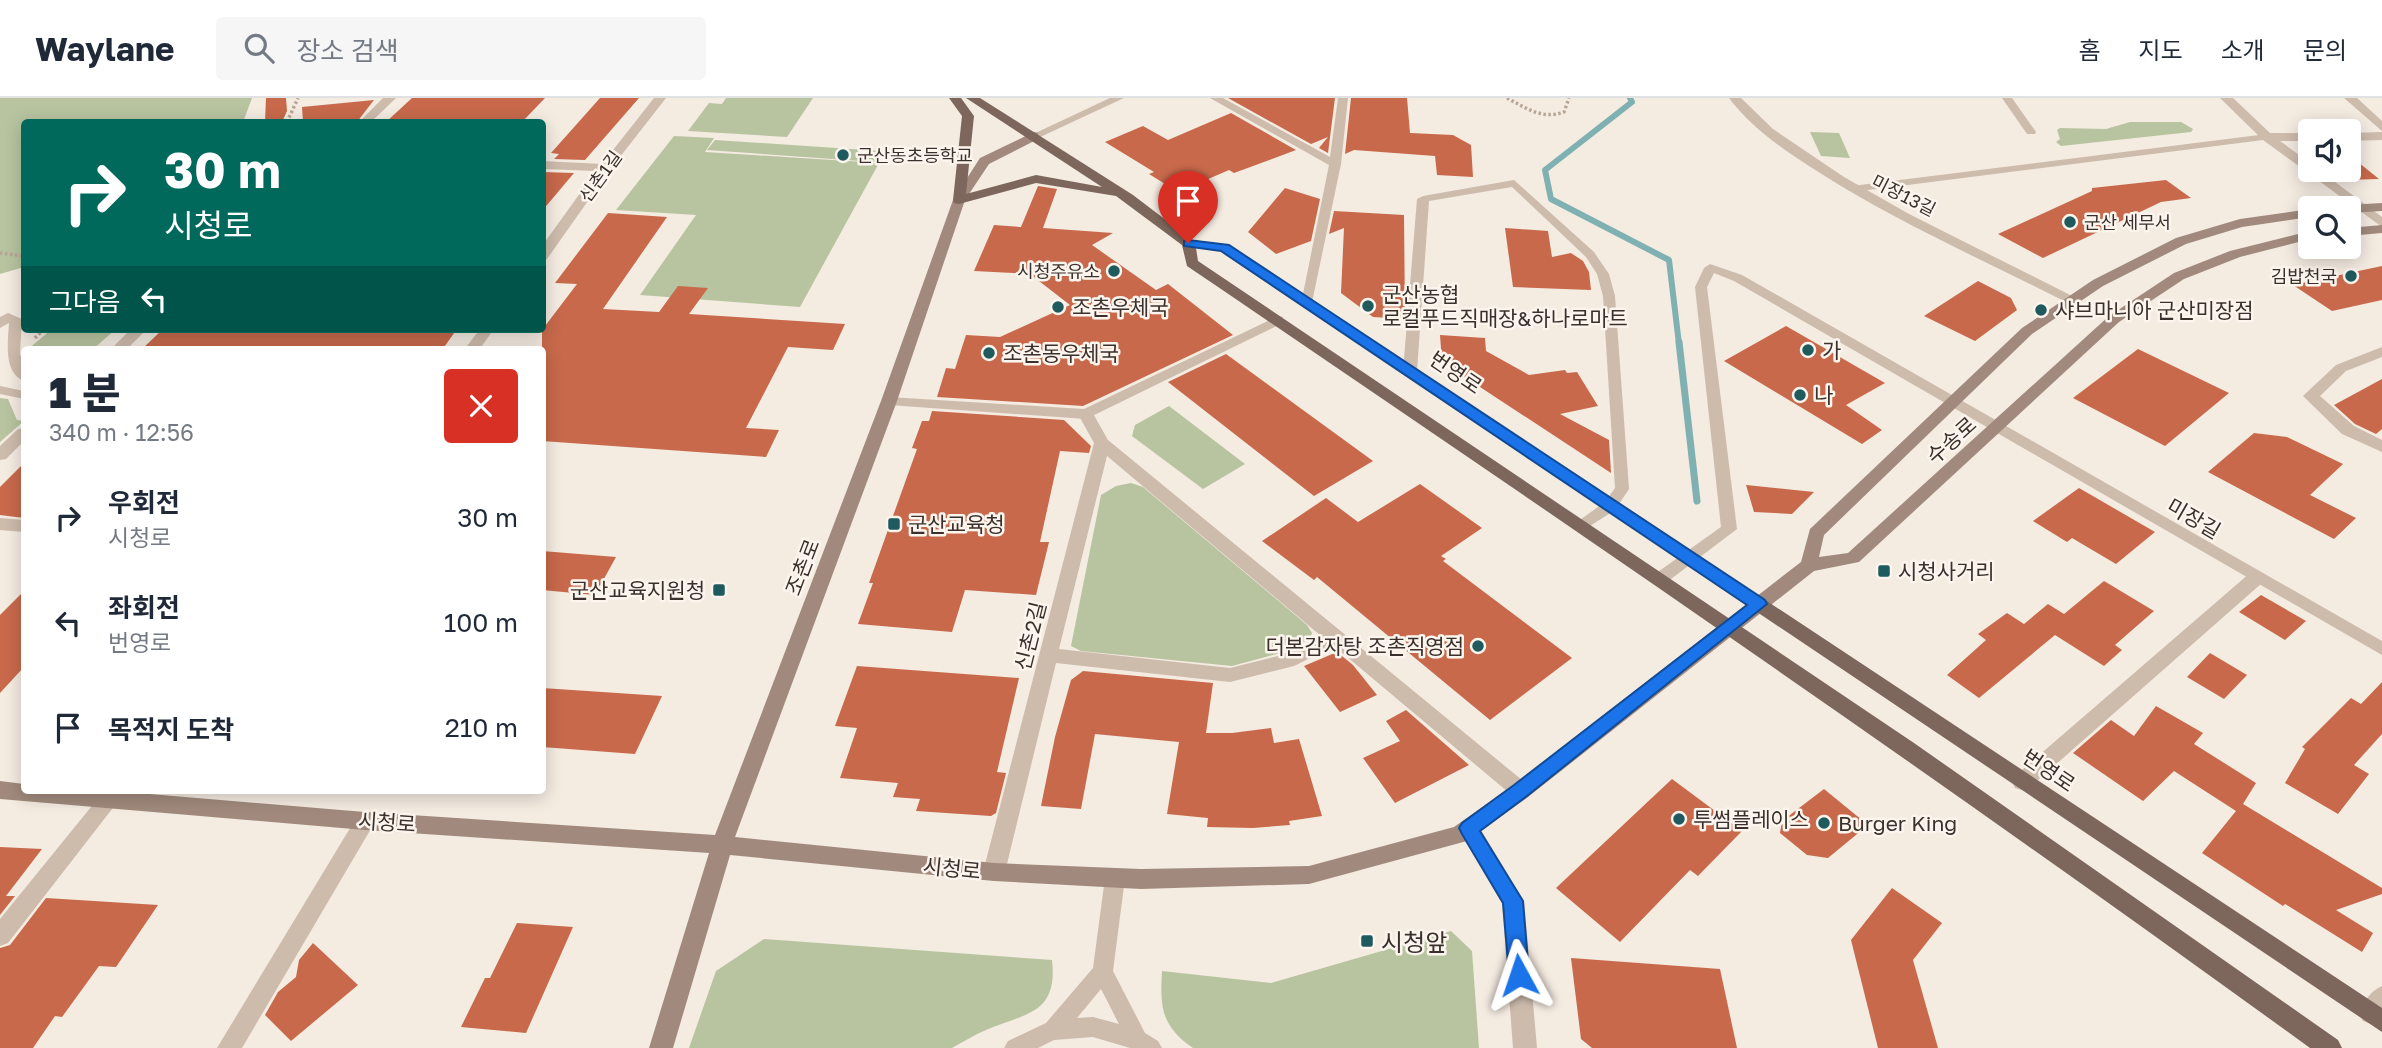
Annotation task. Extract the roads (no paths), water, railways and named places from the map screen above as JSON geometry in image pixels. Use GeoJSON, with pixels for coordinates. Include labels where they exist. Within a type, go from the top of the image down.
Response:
{"type":"FeatureCollection","features":[{"type":"Feature","properties":{"kind":"main road"},"geometry":{"type":"LineString","coordinates":[[955,98],[968,116],[959,200],[1036,179],[1079,184],[1128,198]]}},
{"type":"Feature","properties":{"kind":"main road","name":"번영로"},"geometry":{"type":"LineString","coordinates":[[972,98],[1128,198],[1188,243],[1224,248],[2022,782],[2378,1010]]}},
{"type":"Feature","properties":{"kind":"main road","name":"번영로"},"geometry":{"type":"LineString","coordinates":[[1188,243],[1192,263],[1661,578],[2161,926],[2330,1048]]}},
{"type":"Feature","properties":{"kind":"street"},"geometry":{"type":"LineString","coordinates":[[368,119],[390,98]]}},
{"type":"Feature","properties":{"kind":"street","name":"신촌1길"},"geometry":{"type":"LineString","coordinates":[[546,250],[605,168],[660,98]]}},
{"type":"Feature","properties":{"kind":"street","name":"미장13길"},"geometry":{"type":"LineString","coordinates":[[1735,98],[1742,108],[1786,146],[1852,189],[2073,300]]}},
{"type":"Feature","properties":{"kind":"street"},"geometry":{"type":"LineString","coordinates":[[2226,98],[2267,138],[2339,196]]}},
{"type":"Feature","properties":{"kind":"street"},"geometry":{"type":"LineString","coordinates":[[2350,98],[2382,127]]}},
{"type":"Feature","properties":{"kind":"street","name":"조촌로"},"geometry":{"type":"LineString","coordinates":[[661,1048],[722,845],[889,401],[959,200],[984,161],[1034,136]]}},
{"type":"Feature","properties":{"kind":"street"},"geometry":{"type":"LineString","coordinates":[[2361,137],[2382,136]]}},
{"type":"Feature","properties":{"kind":"street"},"geometry":{"type":"LineString","coordinates":[[2267,138],[2298,137]]}},
{"type":"Feature","properties":{"kind":"street"},"geometry":{"type":"LineString","coordinates":[[546,165],[605,168]]}},
{"type":"Feature","properties":{"kind":"street"},"geometry":{"type":"LineString","coordinates":[[2361,212],[2380,220]]}},
{"type":"Feature","properties":{"kind":"street","name":"수송로"},"geometry":{"type":"LineString","coordinates":[[2298,216],[2240,223],[2181,241],[2098,283],[2027,331],[1816,533],[1809,565],[1853,558],[1992,425],[2114,319],[2179,276],[2235,254],[2298,238]]}},
{"type":"Feature","properties":{"kind":"street"},"geometry":{"type":"LineString","coordinates":[[2361,227],[2380,220]]}},
{"type":"Feature","properties":{"kind":"street"},"geometry":{"type":"LineString","coordinates":[[121,346],[136,333]]}},
{"type":"Feature","properties":{"kind":"street"},"geometry":{"type":"LineString","coordinates":[[2382,352],[2341,368],[2311,396],[2348,430],[2382,447]]}},
{"type":"Feature","properties":{"kind":"street"},"geometry":{"type":"LineString","coordinates":[[1086,414],[1102,443],[1521,791]]}},
{"type":"Feature","properties":{"kind":"street"},"geometry":{"type":"LineString","coordinates":[[3,451],[21,436]]}},
{"type":"Feature","properties":{"kind":"street","name":"신촌2길"},"geometry":{"type":"LineString","coordinates":[[995,872],[1102,443]]}},
{"type":"Feature","properties":{"kind":"street"},"geometry":{"type":"LineString","coordinates":[[0,524],[21,526]]}},
{"type":"Feature","properties":{"kind":"street","name":"시청로"},"geometry":{"type":"LineString","coordinates":[[75,794],[365,821],[722,845],[995,872],[1115,878],[1309,876],[1460,835],[1521,791],[1809,565]]}},
{"type":"Feature","properties":{"kind":"street"},"geometry":{"type":"LineString","coordinates":[[2022,782],[2256,578]]}},
{"type":"Feature","properties":{"kind":"street"},"geometry":{"type":"LineString","coordinates":[[1049,655],[1230,675],[1287,661],[1335,637]]}},
{"type":"Feature","properties":{"kind":"street","name":"시청로"},"geometry":{"type":"LineString","coordinates":[[0,790],[21,791]]}},
{"type":"Feature","properties":{"kind":"street"},"geometry":{"type":"LineString","coordinates":[[0,936],[112,796]]}},
{"type":"Feature","properties":{"kind":"street"},"geometry":{"type":"LineString","coordinates":[[229,1048],[365,821]]}},
{"type":"Feature","properties":{"kind":"street"},"geometry":{"type":"LineString","coordinates":[[1469,828],[1513,901],[1525,1048]]}},
{"type":"Feature","properties":{"kind":"lane"},"geometry":{"type":"LineString","coordinates":[[1034,136],[1119,98]]}},
{"type":"Feature","properties":{"kind":"lane"},"geometry":{"type":"LineString","coordinates":[[1215,98],[1335,164]]}},
{"type":"Feature","properties":{"kind":"lane"},"geometry":{"type":"LineString","coordinates":[[1307,304],[1335,164],[1343,98]]}},
{"type":"Feature","properties":{"kind":"lane"},"geometry":{"type":"LineString","coordinates":[[2007,98],[2031,132]]}},
{"type":"Feature","properties":{"kind":"lane"},"geometry":{"type":"LineString","coordinates":[[1852,189],[2267,138]]}},
{"type":"Feature","properties":{"kind":"lane"},"geometry":{"type":"LineString","coordinates":[[1410,371],[1423,199],[1514,183],[1590,255],[1603,274],[1609,296],[1622,489],[1610,506],[1582,526]]}},
{"type":"Feature","properties":{"kind":"lane","name":"수송로"},"geometry":{"type":"LineString","coordinates":[[1689,558],[1729,528],[1701,287],[1710,268],[1738,278],[1992,425]]}},
{"type":"Feature","properties":{"kind":"lane"},"geometry":{"type":"LineString","coordinates":[[0,324],[8,317],[16,319],[13,354],[21,371]]}},
{"type":"Feature","properties":{"kind":"lane"},"geometry":{"type":"LineString","coordinates":[[889,401],[1086,414],[1278,320]]}},
{"type":"Feature","properties":{"kind":"lane"},"geometry":{"type":"LineString","coordinates":[[0,390],[21,394]]}},
{"type":"Feature","properties":{"kind":"lane","name":"미장길"},"geometry":{"type":"LineString","coordinates":[[1992,425],[2382,649]]}},
{"type":"Feature","properties":{"kind":"lane"},"geometry":{"type":"LineString","coordinates":[[1661,578],[1689,558]]}},
{"type":"Feature","properties":{"kind":"lane"},"geometry":{"type":"LineString","coordinates":[[1053,1030],[1103,972],[1115,878]]}},
{"type":"Feature","properties":{"kind":"lane"},"geometry":{"type":"LineString","coordinates":[[1103,972],[1145,1044]]}},
{"type":"Feature","properties":{"kind":"lane"},"geometry":{"type":"LineString","coordinates":[[1015,1048],[1053,1030],[1093,1027],[1145,1044]]}},
{"type":"Feature","properties":{"kind":"waterway"},"geometry":{"type":"LineString","coordinates":[[1630,98],[1632,102],[1545,170],[1551,199],[1669,260],[1679,344]]}},
{"type":"Feature","properties":{"kind":"waterway"},"geometry":{"type":"LineString","coordinates":[[1679,342],[1697,501]]}},
{"type":"Feature","properties":{"kind":"place","name":"군산동초등학교"},"geometry":{"type":"Point","coordinates":[843,155]}},
{"type":"Feature","properties":{"kind":"place","name":"군산 세무서"},"geometry":{"type":"Point","coordinates":[2070,222]}},
{"type":"Feature","properties":{"kind":"place","name":"시청주유소"},"geometry":{"type":"Point","coordinates":[1114,271]}},
{"type":"Feature","properties":{"kind":"place","name":"김밥천국"},"geometry":{"type":"Point","coordinates":[2351,276]}},
{"type":"Feature","properties":{"kind":"place","name":"군산농협 로컬푸드직매장&하나로마트"},"geometry":{"type":"Point","coordinates":[1368,306]}},
{"type":"Feature","properties":{"kind":"place","name":"조촌우체국"},"geometry":{"type":"Point","coordinates":[1058,307]}},
{"type":"Feature","properties":{"kind":"place","name":"샤브마니아 군산미장점"},"geometry":{"type":"Point","coordinates":[2041,310]}},
{"type":"Feature","properties":{"kind":"place","name":"가"},"geometry":{"type":"Point","coordinates":[1808,350]}},
{"type":"Feature","properties":{"kind":"place","name":"조촌동우체국"},"geometry":{"type":"Point","coordinates":[989,353]}},
{"type":"Feature","properties":{"kind":"place","name":"나"},"geometry":{"type":"Point","coordinates":[1800,395]}},
{"type":"Feature","properties":{"kind":"place","name":"군산교육청"},"geometry":{"type":"Point","coordinates":[894,524]}},
{"type":"Feature","properties":{"kind":"place","name":"시청사거리"},"geometry":{"type":"Point","coordinates":[1884,571]}},
{"type":"Feature","properties":{"kind":"place","name":"군산교육지원청"},"geometry":{"type":"Point","coordinates":[719,590]}},
{"type":"Feature","properties":{"kind":"place","name":"더본감자탕 조촌직영점"},"geometry":{"type":"Point","coordinates":[1478,646]}},
{"type":"Feature","properties":{"kind":"place","name":"투썸플레이스"},"geometry":{"type":"Point","coordinates":[1679,819]}},
{"type":"Feature","properties":{"kind":"place","name":"Burger King"},"geometry":{"type":"Point","coordinates":[1824,823]}},
{"type":"Feature","properties":{"kind":"place","name":"시청앞"},"geometry":{"type":"Point","coordinates":[1367,941]}}]}
